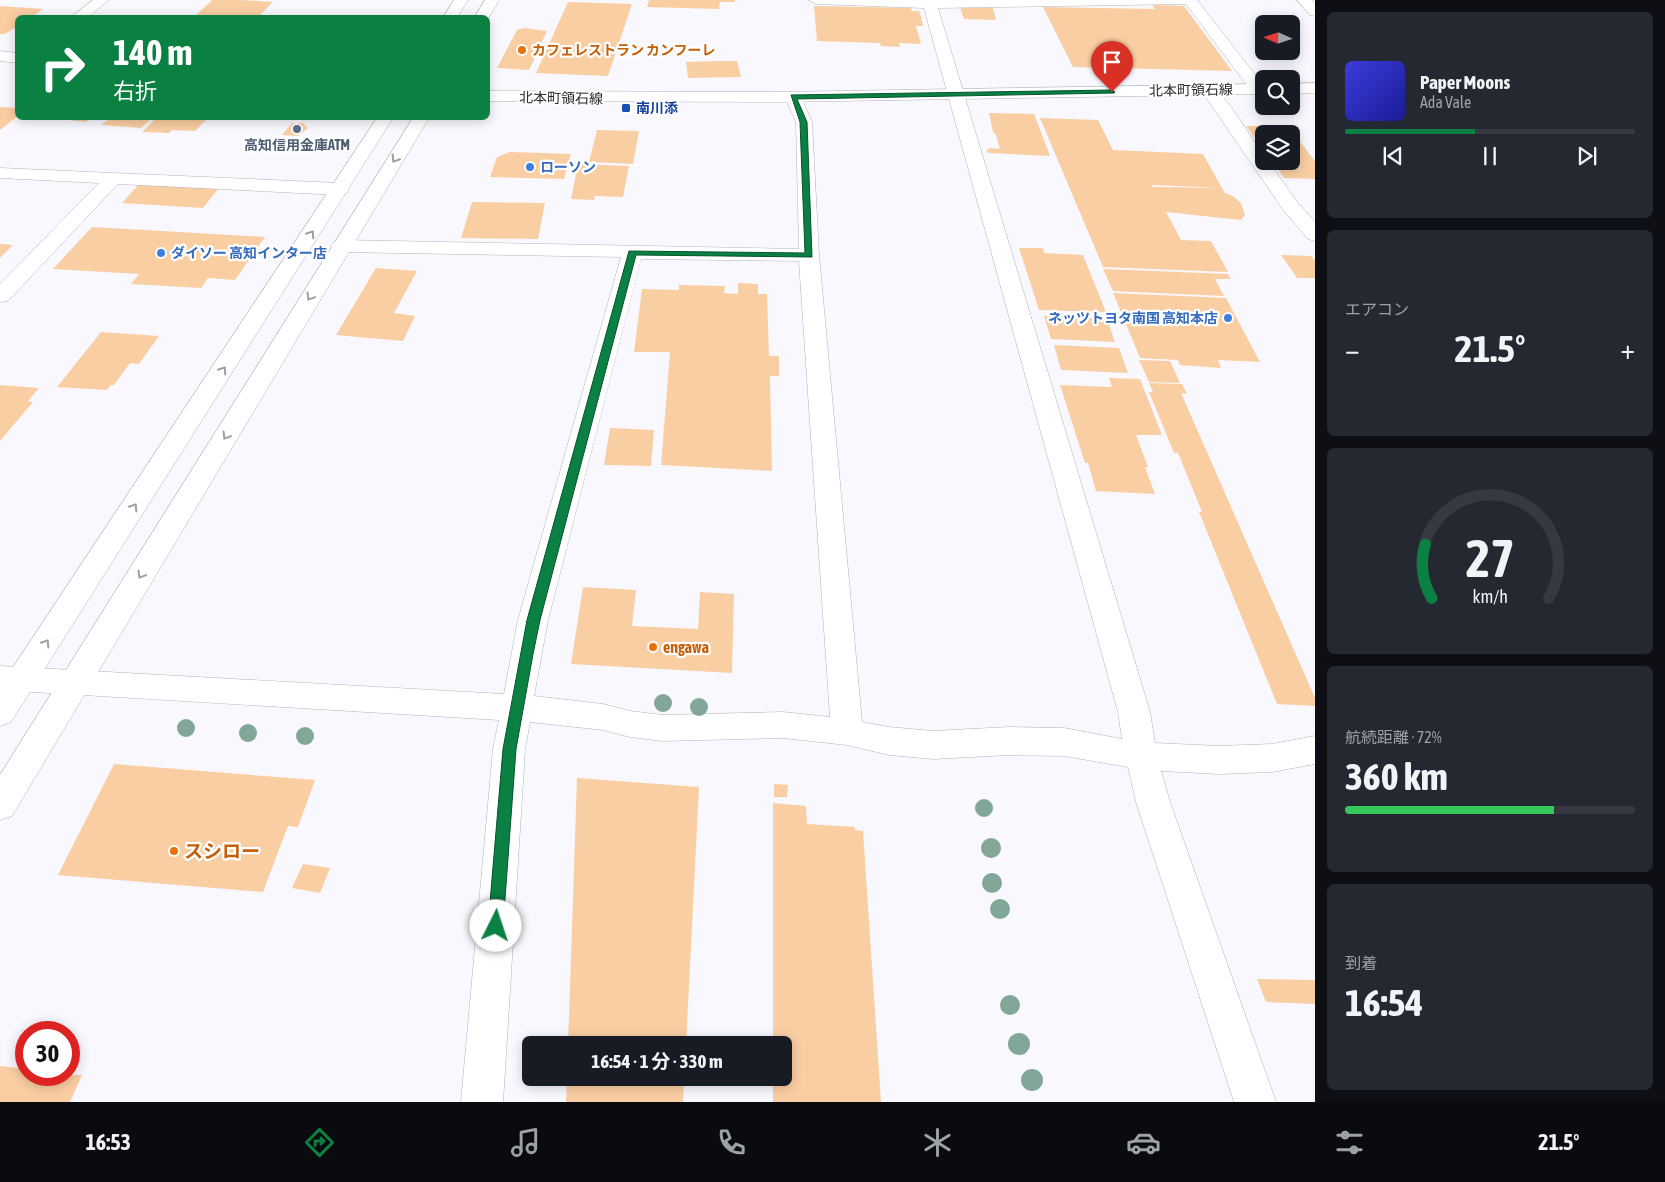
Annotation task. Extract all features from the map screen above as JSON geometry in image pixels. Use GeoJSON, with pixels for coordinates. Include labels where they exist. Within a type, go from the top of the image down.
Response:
{"type":"FeatureCollection","features":[{"type":"Feature","properties":{"kind":"street"},"geometry":{"type":"LineString","coordinates":[[81,15],[102,0]]}},
{"type":"Feature","properties":{"kind":"street"},"geometry":{"type":"LineString","coordinates":[[452,15],[461,0]]}},
{"type":"Feature","properties":{"kind":"street"},"geometry":{"type":"LineString","coordinates":[[483,15],[492,0]]}},
{"type":"Feature","properties":{"kind":"street"},"geometry":{"type":"LineString","coordinates":[[816,0],[929,2],[1190,0],[1255,81]]}},
{"type":"Feature","properties":{"kind":"street"},"geometry":{"type":"LineString","coordinates":[[1304,0],[1315,12]]}},
{"type":"Feature","properties":{"kind":"street"},"geometry":{"type":"LineString","coordinates":[[929,2],[1134,712],[1141,756],[1153,802],[1255,1102]]}},
{"type":"Feature","properties":{"kind":"street"},"geometry":{"type":"LineString","coordinates":[[0,56],[15,58]]}},
{"type":"Feature","properties":{"kind":"street"},"geometry":{"type":"LineString","coordinates":[[1300,89],[1315,88]]}},
{"type":"Feature","properties":{"kind":"street","name":"北本町領石線"},"geometry":{"type":"LineString","coordinates":[[490,96],[625,99],[1255,89]]}},
{"type":"Feature","properties":{"kind":"street"},"geometry":{"type":"LineString","coordinates":[[1209,90],[1224,108],[1294,211],[1305,220],[1315,235]]}},
{"type":"Feature","properties":{"kind":"street"},"geometry":{"type":"LineString","coordinates":[[793,97],[804,122],[809,255],[847,732]]}},
{"type":"Feature","properties":{"kind":"street"},"geometry":{"type":"LineString","coordinates":[[0,713],[12,679],[385,120]]}},
{"type":"Feature","properties":{"kind":"street"},"geometry":{"type":"LineString","coordinates":[[0,805],[420,120]]}},
{"type":"Feature","properties":{"kind":"street"},"geometry":{"type":"LineString","coordinates":[[0,173],[340,189]]}},
{"type":"Feature","properties":{"kind":"street"},"geometry":{"type":"LineString","coordinates":[[0,296],[114,178]]}},
{"type":"Feature","properties":{"kind":"street"},"geometry":{"type":"LineString","coordinates":[[1294,211],[1315,212]]}},
{"type":"Feature","properties":{"kind":"street"},"geometry":{"type":"LineString","coordinates":[[341,246],[809,255]]}},
{"type":"Feature","properties":{"kind":"street"},"geometry":{"type":"LineString","coordinates":[[482,1102],[509,749],[516,709],[534,620],[632,253]]}},
{"type":"Feature","properties":{"kind":"street"},"geometry":{"type":"LineString","coordinates":[[12,679],[571,712],[663,728],[783,725],[847,732],[889,742],[933,745],[1009,741],[1064,742],[1141,756],[1219,760],[1272,758],[1315,750]]}},
{"type":"Feature","properties":{"kind":"building"},"geometry":{"type":"Polygon","coordinates":[[[212,0],[273,2],[260,15],[196,15],[212,0]]]}},
{"type":"Feature","properties":{"kind":"building"},"geometry":{"type":"Polygon","coordinates":[[[649,0],[735,0],[735,2],[720,2],[719,9],[647,7],[649,0]]]}},
{"type":"Feature","properties":{"kind":"building"},"geometry":{"type":"Polygon","coordinates":[[[568,2],[632,4],[608,76],[536,73],[568,2]]]}},
{"type":"Feature","properties":{"kind":"building"},"geometry":{"type":"Polygon","coordinates":[[[1152,5],[1184,6],[1232,71],[1073,67],[1043,7],[1155,9],[1152,5]]]}},
{"type":"Feature","properties":{"kind":"building"},"geometry":{"type":"Polygon","coordinates":[[[0,6],[43,9],[34,15],[15,15],[15,28],[5,34],[0,34],[0,6]]]}},
{"type":"Feature","properties":{"kind":"building"},"geometry":{"type":"Polygon","coordinates":[[[814,6],[911,8],[912,11],[919,11],[921,17],[923,26],[916,26],[921,44],[899,43],[900,47],[881,46],[880,43],[817,41],[814,6]]]}},
{"type":"Feature","properties":{"kind":"building"},"geometry":{"type":"Polygon","coordinates":[[[960,7],[993,8],[996,20],[964,19],[960,7]]]}},
{"type":"Feature","properties":{"kind":"building","name":"カフェレストラン カンフーレ"},"geometry":{"type":"Polygon","coordinates":[[[524,28],[547,31],[529,70],[497,68],[517,30],[524,28]]]}},
{"type":"Feature","properties":{"kind":"building"},"geometry":{"type":"Polygon","coordinates":[[[737,61],[741,77],[688,78],[686,62],[737,61]]]}},
{"type":"Feature","properties":{"kind":"building"},"geometry":{"type":"Polygon","coordinates":[[[0,107],[15,108],[15,118],[0,130],[0,107]]]}},
{"type":"Feature","properties":{"kind":"building"},"geometry":{"type":"Polygon","coordinates":[[[989,113],[1034,114],[1050,156],[986,152],[989,148],[1000,149],[996,135],[993,132],[989,113]]]}},
{"type":"Feature","properties":{"kind":"building"},"geometry":{"type":"Polygon","coordinates":[[[1040,118],[1098,120],[1113,150],[1203,154],[1225,193],[1233,196],[1241,203],[1245,215],[1241,220],[1166,212],[1181,240],[1211,241],[1228,272],[1103,267],[1040,118]],[[1152,185],[1153,187],[1222,188],[1152,185]]]}},
{"type":"Feature","properties":{"kind":"building"},"geometry":{"type":"Polygon","coordinates":[[[68,120],[88,120],[86,122],[68,120]]]}},
{"type":"Feature","properties":{"kind":"building"},"geometry":{"type":"Polygon","coordinates":[[[107,120],[150,120],[141,128],[101,125],[107,120]]]}},
{"type":"Feature","properties":{"kind":"building"},"geometry":{"type":"Polygon","coordinates":[[[154,120],[206,120],[195,131],[172,130],[169,133],[142,132],[154,120]]]}},
{"type":"Feature","properties":{"kind":"building","name":"高知信用金庫ATM"},"geometry":{"type":"Polygon","coordinates":[[[292,123],[303,123],[308,128],[298,136],[282,135],[292,123]]]}},
{"type":"Feature","properties":{"kind":"building"},"geometry":{"type":"Polygon","coordinates":[[[1246,126],[1255,126],[1255,138],[1246,126]]]}},
{"type":"Feature","properties":{"kind":"building"},"geometry":{"type":"Polygon","coordinates":[[[597,130],[639,131],[633,164],[589,162],[597,130]]]}},
{"type":"Feature","properties":{"kind":"building"},"geometry":{"type":"Polygon","coordinates":[[[1300,142],[1315,161],[1315,179],[1284,178],[1278,170],[1300,170],[1300,142]]]}},
{"type":"Feature","properties":{"kind":"building","name":"ローソン"},"geometry":{"type":"Polygon","coordinates":[[[510,152],[571,154],[564,179],[490,177],[497,157],[510,152]]]}},
{"type":"Feature","properties":{"kind":"building"},"geometry":{"type":"Polygon","coordinates":[[[578,164],[629,166],[623,197],[595,196],[594,200],[571,199],[578,164]]]}},
{"type":"Feature","properties":{"kind":"building"},"geometry":{"type":"Polygon","coordinates":[[[139,184],[218,189],[203,208],[122,203],[139,184]]]}},
{"type":"Feature","properties":{"kind":"building"},"geometry":{"type":"Polygon","coordinates":[[[472,202],[545,203],[538,239],[461,238],[472,202]]]}},
{"type":"Feature","properties":{"kind":"building","name":"ダイソー 高知インター店"},"geometry":{"type":"Polygon","coordinates":[[[92,227],[265,237],[235,280],[208,278],[201,288],[131,284],[139,274],[53,269],[92,227]]]}},
{"type":"Feature","properties":{"kind":"building"},"geometry":{"type":"Polygon","coordinates":[[[0,244],[13,245],[0,258],[0,244]]]}},
{"type":"Feature","properties":{"kind":"building"},"geometry":{"type":"Polygon","coordinates":[[[1019,248],[1043,248],[1044,253],[1083,255],[1106,312],[1039,310],[1019,248]]]}},
{"type":"Feature","properties":{"kind":"building"},"geometry":{"type":"Polygon","coordinates":[[[1281,255],[1312,256],[1315,261],[1315,278],[1297,278],[1281,255]]]}},
{"type":"Feature","properties":{"kind":"building"},"geometry":{"type":"Polygon","coordinates":[[[376,268],[417,271],[394,313],[415,316],[403,341],[336,335],[376,268]]]}},
{"type":"Feature","properties":{"kind":"building"},"geometry":{"type":"Polygon","coordinates":[[[1103,269],[1228,274],[1231,279],[1215,279],[1224,296],[1113,291],[1103,269]]]}},
{"type":"Feature","properties":{"kind":"building"},"geometry":{"type":"Polygon","coordinates":[[[738,283],[758,284],[758,294],[767,294],[769,356],[779,356],[779,376],[770,376],[772,471],[661,465],[670,352],[634,352],[642,289],[679,290],[679,285],[725,286],[724,293],[738,294],[738,283]]]}},
{"type":"Feature","properties":{"kind":"building"},"geometry":{"type":"Polygon","coordinates":[[[1113,293],[1226,298],[1260,362],[1218,360],[1221,368],[1180,365],[1178,360],[1140,358],[1113,293]]]}},
{"type":"Feature","properties":{"kind":"building"},"geometry":{"type":"Polygon","coordinates":[[[1044,316],[1107,319],[1115,342],[1051,339],[1044,316]]]}},
{"type":"Feature","properties":{"kind":"building"},"geometry":{"type":"Polygon","coordinates":[[[101,332],[159,336],[139,364],[130,363],[114,385],[111,385],[107,390],[57,387],[101,332]]]}},
{"type":"Feature","properties":{"kind":"building"},"geometry":{"type":"Polygon","coordinates":[[[1054,345],[1119,348],[1128,373],[1061,370],[1054,345]]]}},
{"type":"Feature","properties":{"kind":"building"},"geometry":{"type":"Polygon","coordinates":[[[1139,360],[1170,361],[1180,383],[1149,382],[1139,360]]]}},
{"type":"Feature","properties":{"kind":"building"},"geometry":{"type":"Polygon","coordinates":[[[1109,378],[1140,379],[1162,435],[1136,435],[1148,467],[1145,467],[1155,494],[1096,491],[1060,385],[1112,387],[1109,378]]]}},
{"type":"Feature","properties":{"kind":"building"},"geometry":{"type":"Polygon","coordinates":[[[1149,383],[1182,384],[1187,394],[1181,393],[1315,698],[1315,706],[1277,704],[1199,512],[1202,512],[1178,453],[1174,453],[1149,392],[1153,392],[1149,383]]]}},
{"type":"Feature","properties":{"kind":"building"},"geometry":{"type":"Polygon","coordinates":[[[0,385],[39,388],[28,401],[33,402],[0,441],[0,385]]]}},
{"type":"Feature","properties":{"kind":"building"},"geometry":{"type":"Polygon","coordinates":[[[610,428],[654,430],[651,466],[604,465],[610,428]]]}},
{"type":"Feature","properties":{"kind":"building","name":"engawa"},"geometry":{"type":"Polygon","coordinates":[[[583,587],[636,590],[632,626],[698,629],[700,592],[734,594],[732,673],[571,664],[583,587]]]}},
{"type":"Feature","properties":{"kind":"building","name":"スシロー"},"geometry":{"type":"Polygon","coordinates":[[[114,764],[315,780],[298,827],[288,826],[263,892],[58,875],[114,764]]]}},
{"type":"Feature","properties":{"kind":"building"},"geometry":{"type":"Polygon","coordinates":[[[577,778],[699,787],[686,1036],[568,1036],[577,778]]]}},
{"type":"Feature","properties":{"kind":"building"},"geometry":{"type":"Polygon","coordinates":[[[774,784],[788,785],[787,797],[774,797],[774,784]]]}},
{"type":"Feature","properties":{"kind":"building"},"geometry":{"type":"Polygon","coordinates":[[[773,803],[806,806],[807,824],[855,827],[855,830],[863,831],[881,1102],[773,1102],[773,1086],[792,1086],[792,1036],[773,1036],[773,803]]]}},
{"type":"Feature","properties":{"kind":"building"},"geometry":{"type":"Polygon","coordinates":[[[303,864],[330,868],[320,893],[292,888],[303,864]]]}},
{"type":"Feature","properties":{"kind":"building"},"geometry":{"type":"Polygon","coordinates":[[[1257,979],[1315,980],[1315,1004],[1266,1002],[1257,979]]]}},
{"type":"Feature","properties":{"kind":"building"},"geometry":{"type":"Polygon","coordinates":[[[0,1066],[15,1068],[15,1086],[77,1086],[70,1102],[0,1102],[0,1066]]]}},
{"type":"Feature","properties":{"kind":"building"},"geometry":{"type":"Polygon","coordinates":[[[567,1086],[684,1086],[683,1102],[566,1102],[567,1086]]]}},
{"type":"Feature","properties":{"kind":"place","name":"カフェレストラン カンフーレ"},"geometry":{"type":"Point","coordinates":[522,50]}},
{"type":"Feature","properties":{"kind":"place","name":"南川添"},"geometry":{"type":"Point","coordinates":[626,108]}},
{"type":"Feature","properties":{"kind":"place","name":"高知信用金庫ATM"},"geometry":{"type":"Point","coordinates":[297,129]}},
{"type":"Feature","properties":{"kind":"place","name":"ローソン"},"geometry":{"type":"Point","coordinates":[530,167]}},
{"type":"Feature","properties":{"kind":"place","name":"ダイソー 高知インター店"},"geometry":{"type":"Point","coordinates":[161,253]}},
{"type":"Feature","properties":{"kind":"place","name":"ネッツトヨタ南国 高知本店"},"geometry":{"type":"Point","coordinates":[1228,318]}},
{"type":"Feature","properties":{"kind":"place","name":"engawa"},"geometry":{"type":"Point","coordinates":[653,647]}},
{"type":"Feature","properties":{"kind":"place","name":"スシロー"},"geometry":{"type":"Point","coordinates":[174,851]}},
{"type":"Feature","properties":{"kind":"route"},"geometry":{"type":"LineString","coordinates":[[496,926],[509,749],[526,654],[632,253],[809,255],[804,122],[793,97],[1112,92]]}}]}
